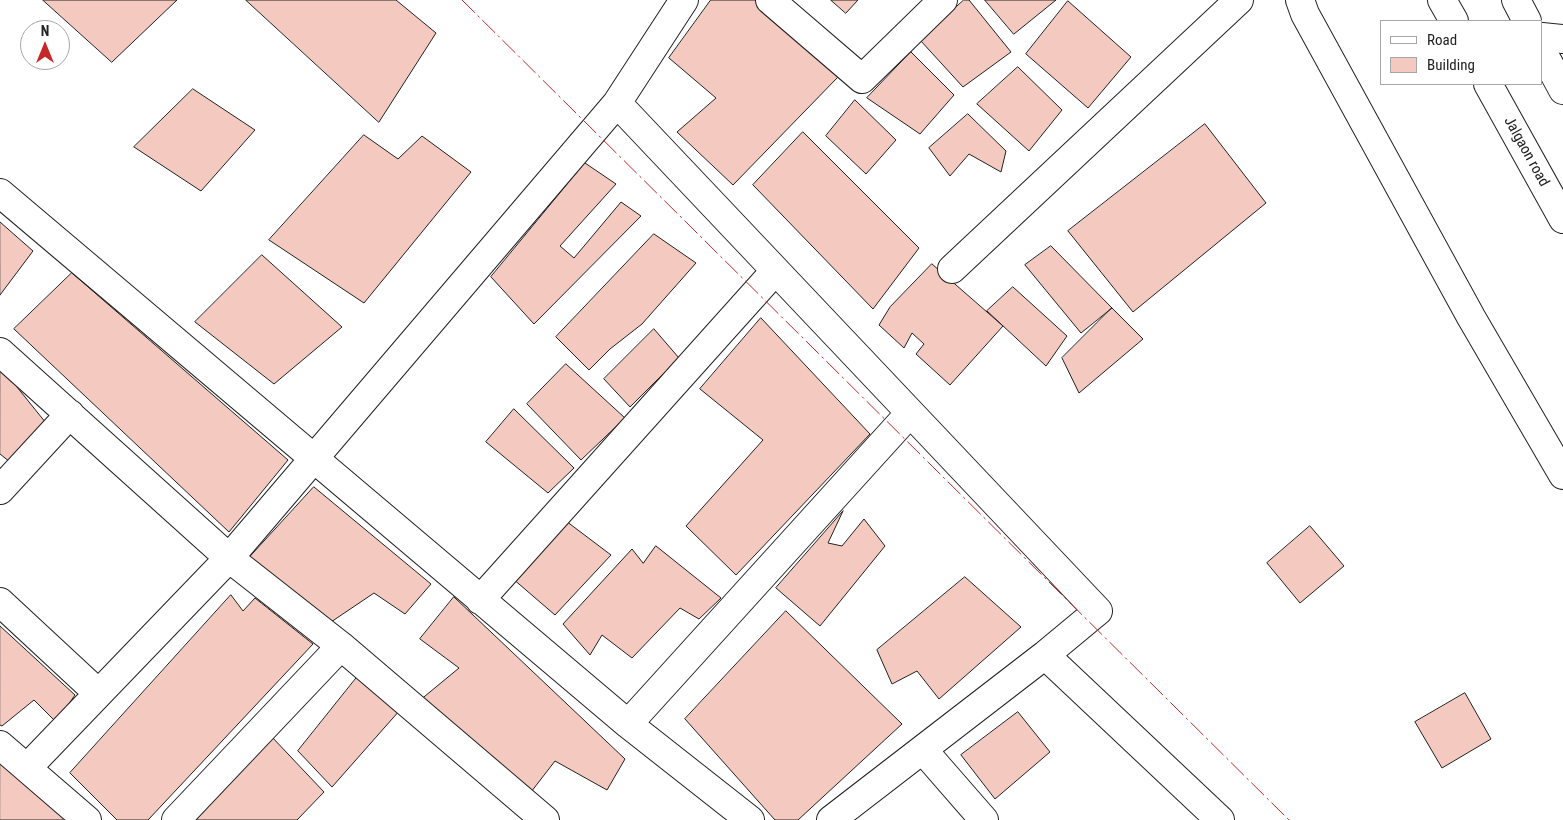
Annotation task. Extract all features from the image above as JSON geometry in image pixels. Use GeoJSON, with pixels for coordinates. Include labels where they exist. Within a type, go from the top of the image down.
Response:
{"type":"FeatureCollection","features":[{"type":"Feature","properties":{"kind":"main road"},"geometry":{"type":"LineString","coordinates":[[27,768],[229,558],[314,460],[617,102],[684,0]]}},
{"type":"Feature","properties":{"kind":"main road"},"geometry":{"type":"LineString","coordinates":[[770,0],[862,79],[943,0]]}},
{"type":"Feature","properties":{"kind":"main road"},"geometry":{"type":"LineString","coordinates":[[952,269],[1239,0]]}},
{"type":"Feature","properties":{"kind":"main road"},"geometry":{"type":"LineString","coordinates":[[1300,0],[1305,14],[1471,317],[1563,475]]}},
{"type":"Feature","properties":{"kind":"main road"},"geometry":{"type":"LineString","coordinates":[[1442,0],[1453,20]]}},
{"type":"Feature","properties":{"kind":"main road"},"geometry":{"type":"LineString","coordinates":[[1516,0],[1526,20]]}},
{"type":"Feature","properties":{"kind":"main road"},"geometry":{"type":"LineString","coordinates":[[1543,38],[1563,38]]}},
{"type":"Feature","properties":{"kind":"main road"},"geometry":{"type":"LineString","coordinates":[[1543,52],[1563,90]]}},
{"type":"Feature","properties":{"kind":"main road","name":"Jalgaon road"},"geometry":{"type":"LineString","coordinates":[[1489,85],[1563,220]]}},
{"type":"Feature","properties":{"kind":"main road"},"geometry":{"type":"LineString","coordinates":[[617,102],[1098,610],[1045,655],[832,820]]}},
{"type":"Feature","properties":{"kind":"main road"},"geometry":{"type":"LineString","coordinates":[[0,193],[628,724],[750,820]]}},
{"type":"Feature","properties":{"kind":"main road"},"geometry":{"type":"LineString","coordinates":[[480,600],[775,271]]}},
{"type":"Feature","properties":{"kind":"main road"},"geometry":{"type":"LineString","coordinates":[[0,352],[229,558],[341,646],[546,820]]}},
{"type":"Feature","properties":{"kind":"main road"},"geometry":{"type":"LineString","coordinates":[[628,724],[910,413]]}},
{"type":"Feature","properties":{"kind":"main road"},"geometry":{"type":"LineString","coordinates":[[0,490],[70,414]]}},
{"type":"Feature","properties":{"kind":"main road"},"geometry":{"type":"LineString","coordinates":[[0,602],[98,693]]}},
{"type":"Feature","properties":{"kind":"main road"},"geometry":{"type":"LineString","coordinates":[[176,820],[341,646]]}},
{"type":"Feature","properties":{"kind":"main road"},"geometry":{"type":"LineString","coordinates":[[1045,655],[1220,820]]}},
{"type":"Feature","properties":{"kind":"main road"},"geometry":{"type":"LineString","coordinates":[[0,745],[87,820]]}},
{"type":"Feature","properties":{"kind":"main road"},"geometry":{"type":"LineString","coordinates":[[923,750],[984,820]]}},
{"type":"Feature","properties":{"kind":"building"},"geometry":{"type":"Polygon","coordinates":[[[43,0],[177,0],[112,62],[70,24],[70,20],[65,20],[43,0]]]}},
{"type":"Feature","properties":{"kind":"building"},"geometry":{"type":"Polygon","coordinates":[[[246,0],[396,0],[436,33],[379,122],[246,0]]]}},
{"type":"Feature","properties":{"kind":"building"},"geometry":{"type":"Polygon","coordinates":[[[711,0],[755,0],[838,77],[733,185],[677,132],[716,98],[669,58],[711,0]]]}},
{"type":"Feature","properties":{"kind":"building"},"geometry":{"type":"Polygon","coordinates":[[[831,0],[858,0],[846,13],[831,0]]]}},
{"type":"Feature","properties":{"kind":"building"},"geometry":{"type":"Polygon","coordinates":[[[964,0],[969,0],[1011,52],[963,87],[920,40],[964,0]]]}},
{"type":"Feature","properties":{"kind":"building"},"geometry":{"type":"Polygon","coordinates":[[[985,0],[1056,0],[1014,34],[985,0]]]}},
{"type":"Feature","properties":{"kind":"building"},"geometry":{"type":"Polygon","coordinates":[[[1068,1],[1131,57],[1088,108],[1026,54],[1068,1]]]}},
{"type":"Feature","properties":{"kind":"building"},"geometry":{"type":"Polygon","coordinates":[[[911,52],[954,95],[920,134],[867,98],[911,52]]]}},
{"type":"Feature","properties":{"kind":"building"},"geometry":{"type":"Polygon","coordinates":[[[1018,67],[1062,110],[1029,151],[977,104],[1018,67]]]}},
{"type":"Feature","properties":{"kind":"building"},"geometry":{"type":"Polygon","coordinates":[[[193,89],[255,130],[201,191],[134,147],[193,89]]]}},
{"type":"Feature","properties":{"kind":"building"},"geometry":{"type":"Polygon","coordinates":[[[855,100],[896,140],[866,174],[826,136],[855,100]]]}},
{"type":"Feature","properties":{"kind":"building"},"geometry":{"type":"Polygon","coordinates":[[[968,114],[1006,151],[1001,172],[969,154],[950,176],[929,148],[968,114]]]}},
{"type":"Feature","properties":{"kind":"building"},"geometry":{"type":"Polygon","coordinates":[[[1205,124],[1266,203],[1133,312],[1068,231],[1205,124]]]}},
{"type":"Feature","properties":{"kind":"building"},"geometry":{"type":"Polygon","coordinates":[[[803,132],[919,248],[873,309],[753,185],[803,132]]]}},
{"type":"Feature","properties":{"kind":"building"},"geometry":{"type":"Polygon","coordinates":[[[364,135],[398,159],[422,136],[471,172],[364,303],[269,240],[364,135]]]}},
{"type":"Feature","properties":{"kind":"building"},"geometry":{"type":"Polygon","coordinates":[[[585,163],[616,184],[560,246],[574,258],[621,202],[641,216],[534,324],[491,277],[585,163]]]}},
{"type":"Feature","properties":{"kind":"building"},"geometry":{"type":"Polygon","coordinates":[[[0,222],[33,251],[0,295],[0,222]]]}},
{"type":"Feature","properties":{"kind":"building"},"geometry":{"type":"Polygon","coordinates":[[[654,234],[696,263],[642,324],[610,349],[589,370],[556,337],[654,234]]]}},
{"type":"Feature","properties":{"kind":"building"},"geometry":{"type":"Polygon","coordinates":[[[1051,246],[1112,308],[1081,333],[1025,265],[1051,246]]]}},
{"type":"Feature","properties":{"kind":"building"},"geometry":{"type":"Polygon","coordinates":[[[262,255],[342,327],[274,384],[195,322],[262,255]]]}},
{"type":"Feature","properties":{"kind":"building"},"geometry":{"type":"Polygon","coordinates":[[[932,264],[1003,326],[950,385],[916,354],[924,344],[912,333],[904,348],[879,325],[890,307],[932,264]]]}},
{"type":"Feature","properties":{"kind":"building"},"geometry":{"type":"Polygon","coordinates":[[[72,273],[288,460],[229,532],[14,329],[72,273]]]}},
{"type":"Feature","properties":{"kind":"building"},"geometry":{"type":"Polygon","coordinates":[[[1013,287],[1067,336],[1046,366],[987,311],[1013,287]]]}},
{"type":"Feature","properties":{"kind":"building"},"geometry":{"type":"Polygon","coordinates":[[[1112,308],[1143,339],[1079,393],[1062,358],[1112,308]]]}},
{"type":"Feature","properties":{"kind":"building"},"geometry":{"type":"Polygon","coordinates":[[[761,318],[870,434],[736,575],[686,526],[763,440],[700,389],[761,318]]]}},
{"type":"Feature","properties":{"kind":"building"},"geometry":{"type":"Polygon","coordinates":[[[654,329],[679,358],[630,407],[604,379],[654,329]]]}},
{"type":"Feature","properties":{"kind":"building"},"geometry":{"type":"Polygon","coordinates":[[[566,364],[625,418],[581,460],[527,404],[566,364]]]}},
{"type":"Feature","properties":{"kind":"building"},"geometry":{"type":"Polygon","coordinates":[[[0,366],[46,423],[10,462],[0,454],[0,366]]]}},
{"type":"Feature","properties":{"kind":"building"},"geometry":{"type":"Polygon","coordinates":[[[514,409],[574,468],[548,493],[486,442],[514,409]]]}},
{"type":"Feature","properties":{"kind":"building"},"geometry":{"type":"Polygon","coordinates":[[[314,487],[431,584],[405,614],[374,593],[331,622],[249,558],[314,487]]]}},
{"type":"Feature","properties":{"kind":"building"},"geometry":{"type":"Polygon","coordinates":[[[843,511],[828,543],[842,546],[864,519],[885,546],[820,626],[776,588],[843,511]]]}},
{"type":"Feature","properties":{"kind":"building"},"geometry":{"type":"Polygon","coordinates":[[[566,521],[611,555],[555,615],[512,578],[566,521]]]}},
{"type":"Feature","properties":{"kind":"building"},"geometry":{"type":"Polygon","coordinates":[[[1310,526],[1344,566],[1300,603],[1267,563],[1310,526]]]}},
{"type":"Feature","properties":{"kind":"building"},"geometry":{"type":"Polygon","coordinates":[[[656,546],[721,598],[699,619],[680,608],[632,658],[602,635],[590,655],[563,624],[632,549],[643,563],[656,546]]]}},
{"type":"Feature","properties":{"kind":"building"},"geometry":{"type":"Polygon","coordinates":[[[965,577],[1021,627],[939,699],[917,671],[892,684],[877,650],[965,577]]]}},
{"type":"Feature","properties":{"kind":"building"},"geometry":{"type":"Polygon","coordinates":[[[231,595],[243,611],[255,598],[313,644],[148,820],[117,820],[70,773],[231,595]]]}},
{"type":"Feature","properties":{"kind":"building"},"geometry":{"type":"Polygon","coordinates":[[[454,597],[625,759],[607,790],[555,761],[531,792],[419,701],[459,668],[420,639],[454,597]]]}},
{"type":"Feature","properties":{"kind":"building"},"geometry":{"type":"Polygon","coordinates":[[[786,611],[902,724],[798,820],[775,820],[685,719],[786,611]]]}},
{"type":"Feature","properties":{"kind":"building"},"geometry":{"type":"Polygon","coordinates":[[[0,626],[75,695],[56,722],[34,700],[2,726],[0,725],[0,626]]]}},
{"type":"Feature","properties":{"kind":"building"},"geometry":{"type":"Polygon","coordinates":[[[358,676],[400,710],[332,787],[298,751],[358,676]]]}},
{"type":"Feature","properties":{"kind":"building"},"geometry":{"type":"Polygon","coordinates":[[[1465,693],[1491,739],[1442,768],[1415,722],[1465,693]]]}},
{"type":"Feature","properties":{"kind":"building"},"geometry":{"type":"Polygon","coordinates":[[[1018,712],[1050,752],[995,799],[961,755],[1018,712]]]}},
{"type":"Feature","properties":{"kind":"building"},"geometry":{"type":"Polygon","coordinates":[[[271,736],[324,792],[297,820],[192,820],[271,736]]]}},
{"type":"Feature","properties":{"kind":"building"},"geometry":{"type":"Polygon","coordinates":[[[0,756],[75,820],[0,820],[0,756]]]}},
{"type":"Feature","properties":{"kind":"power"},"geometry":{"type":"LineString","coordinates":[[462,0],[1289,820]]}}]}
